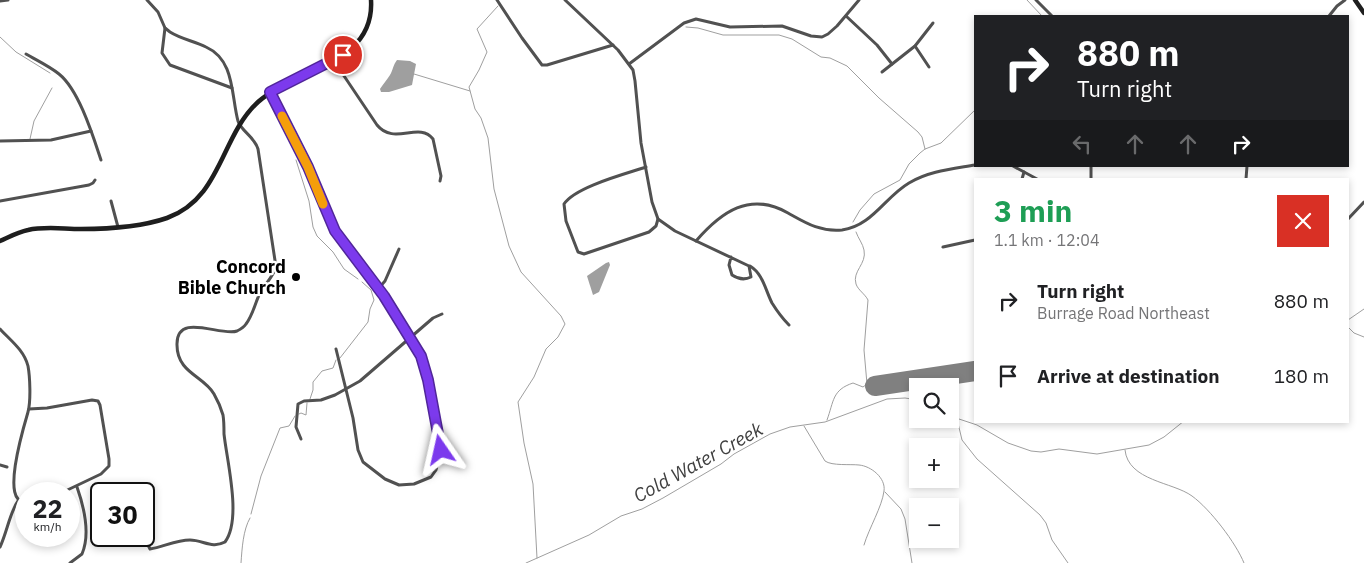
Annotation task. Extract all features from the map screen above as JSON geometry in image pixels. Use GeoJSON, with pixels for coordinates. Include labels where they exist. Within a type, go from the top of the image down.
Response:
{"type":"FeatureCollection","features":[{"type":"Feature","properties":{"kind":"street"},"geometry":{"type":"LineString","coordinates":[[0,1],[8,0]]}},
{"type":"Feature","properties":{"kind":"street"},"geometry":{"type":"LineString","coordinates":[[147,0],[158,12],[165,28],[176,36],[206,47],[217,54],[228,70],[240,125],[252,137],[258,149],[276,270],[260,294],[249,320],[243,328],[230,332],[197,326],[189,327],[180,333],[177,344],[177,352],[181,360],[191,373],[211,389],[223,414],[232,501],[231,528],[227,540],[220,544],[209,545],[192,540],[150,549],[149,547]]}},
{"type":"Feature","properties":{"kind":"street"},"geometry":{"type":"LineString","coordinates":[[0,241],[22,231],[35,229],[118,227],[166,218],[176,214],[194,202],[212,179],[249,111],[270,92],[349,52],[363,35],[370,14],[371,0]]}},
{"type":"Feature","properties":{"kind":"street"},"geometry":{"type":"LineString","coordinates":[[497,0],[542,65],[547,66],[613,45]]}},
{"type":"Feature","properties":{"kind":"street"},"geometry":{"type":"LineString","coordinates":[[629,64],[682,25],[696,18],[730,27],[788,27],[818,37],[828,34],[859,0]]}},
{"type":"Feature","properties":{"kind":"street"},"geometry":{"type":"LineString","coordinates":[[1036,0],[1051,15]]}},
{"type":"Feature","properties":{"kind":"street"},"geometry":{"type":"LineString","coordinates":[[1330,15],[1345,0]]}},
{"type":"Feature","properties":{"kind":"street"},"geometry":{"type":"LineString","coordinates":[[1355,0],[1364,12]]}},
{"type":"Feature","properties":{"kind":"street"},"geometry":{"type":"LineString","coordinates":[[566,1],[613,45],[633,70],[639,127],[652,202],[658,218],[669,228],[758,272],[776,310],[789,325]]}},
{"type":"Feature","properties":{"kind":"street"},"geometry":{"type":"LineString","coordinates":[[846,16],[877,45],[892,64]]}},
{"type":"Feature","properties":{"kind":"street"},"geometry":{"type":"LineString","coordinates":[[882,72],[915,46],[934,23]]}},
{"type":"Feature","properties":{"kind":"street"},"geometry":{"type":"LineString","coordinates":[[165,28],[162,53],[170,65],[233,88]]}},
{"type":"Feature","properties":{"kind":"street"},"geometry":{"type":"LineString","coordinates":[[915,46],[929,67]]}},
{"type":"Feature","properties":{"kind":"street"},"geometry":{"type":"LineString","coordinates":[[26,54],[59,74],[68,85],[85,114],[101,160]]}},
{"type":"Feature","properties":{"kind":"street"},"geometry":{"type":"LineString","coordinates":[[334,61],[377,125],[384,132],[393,134],[418,132],[430,135],[433,139],[437,157],[441,176],[440,181]]}},
{"type":"Feature","properties":{"kind":"street"},"geometry":{"type":"LineString","coordinates":[[270,92],[308,167],[335,231],[378,289],[410,337],[422,360],[441,453],[431,477],[414,484],[399,485],[385,479],[361,460],[336,349]]}},
{"type":"Feature","properties":{"kind":"street"},"geometry":{"type":"LineString","coordinates":[[0,142],[51,140],[91,131]]}},
{"type":"Feature","properties":{"kind":"street"},"geometry":{"type":"LineString","coordinates":[[696,241],[722,215],[732,209],[752,204],[762,204],[778,208],[818,228],[834,230],[849,228],[870,218],[900,189],[909,183],[930,173],[974,165]]}},
{"type":"Feature","properties":{"kind":"street"},"geometry":{"type":"LineString","coordinates":[[646,167],[602,182],[570,196],[564,204],[566,221],[578,252],[584,254],[649,232],[656,226],[658,218]]}},
{"type":"Feature","properties":{"kind":"street"},"geometry":{"type":"LineString","coordinates":[[1015,167],[1035,178]]}},
{"type":"Feature","properties":{"kind":"street"},"geometry":{"type":"LineString","coordinates":[[1022,178],[1024,172]]}},
{"type":"Feature","properties":{"kind":"street"},"geometry":{"type":"LineString","coordinates":[[0,201],[89,185],[94,183],[95,180]]}},
{"type":"Feature","properties":{"kind":"street"},"geometry":{"type":"LineString","coordinates":[[111,202],[118,227]]}},
{"type":"Feature","properties":{"kind":"street"},"geometry":{"type":"LineString","coordinates":[[1349,218],[1364,202]]}},
{"type":"Feature","properties":{"kind":"street"},"geometry":{"type":"LineString","coordinates":[[943,247],[974,240]]}},
{"type":"Feature","properties":{"kind":"street"},"geometry":{"type":"LineString","coordinates":[[378,289],[385,281],[399,249]]}},
{"type":"Feature","properties":{"kind":"street"},"geometry":{"type":"LineString","coordinates":[[731,257],[729,261],[730,272],[735,277],[746,279],[752,277],[749,266]]}},
{"type":"Feature","properties":{"kind":"street"},"geometry":{"type":"LineString","coordinates":[[302,439],[296,427],[298,404],[304,401],[321,400],[346,390],[360,381],[433,318],[442,314]]}},
{"type":"Feature","properties":{"kind":"street"},"geometry":{"type":"LineString","coordinates":[[0,329],[20,350],[27,364],[28,409],[12,452]]}},
{"type":"Feature","properties":{"kind":"street"},"geometry":{"type":"LineString","coordinates":[[28,409],[47,408],[92,400],[100,403],[110,464],[100,474],[80,485]]}},
{"type":"Feature","properties":{"kind":"street"},"geometry":{"type":"LineString","coordinates":[[0,465],[6,469],[9,462]]}},
{"type":"Feature","properties":{"kind":"street"},"geometry":{"type":"LineString","coordinates":[[70,563],[82,554],[86,541],[84,514],[80,499]]}},
{"type":"Feature","properties":{"kind":"street"},"geometry":{"type":"LineString","coordinates":[[0,546],[15,506]]}},
{"type":"Feature","properties":{"kind":"shaded area"},"geometry":{"type":"Polygon","coordinates":[[[397,60],[410,61],[416,64],[412,85],[389,92],[381,92],[380,89],[390,75],[397,60]]]}},
{"type":"Feature","properties":{"kind":"shaded area"},"geometry":{"type":"Polygon","coordinates":[[[609,262],[610,265],[599,292],[593,295],[587,276],[609,262]]]}},
{"type":"Feature","properties":{"kind":"waterway"},"geometry":{"type":"LineString","coordinates":[[1027,0],[1041,15]]}},
{"type":"Feature","properties":{"kind":"waterway"},"geometry":{"type":"LineString","coordinates":[[498,6],[477,29],[487,52],[469,87],[475,109],[481,118],[488,138],[494,189],[509,246],[521,272],[561,316],[565,324],[558,337],[546,349],[534,377],[518,402],[533,484],[537,558]]}},
{"type":"Feature","properties":{"kind":"waterway"},"geometry":{"type":"LineString","coordinates":[[686,27],[698,28],[723,35],[779,35],[792,39],[821,57],[830,58],[847,66],[879,98],[918,132],[922,137],[925,149]]}},
{"type":"Feature","properties":{"kind":"waterway"},"geometry":{"type":"LineString","coordinates":[[0,37],[16,52],[50,73]]}},
{"type":"Feature","properties":{"kind":"waterway"},"geometry":{"type":"LineString","coordinates":[[414,74],[470,91]]}},
{"type":"Feature","properties":{"kind":"waterway"},"geometry":{"type":"LineString","coordinates":[[30,139],[34,121],[52,88]]}},
{"type":"Feature","properties":{"kind":"waterway"},"geometry":{"type":"LineString","coordinates":[[853,222],[860,210],[874,194],[900,180],[909,164],[920,153],[941,143],[974,111]]}},
{"type":"Feature","properties":{"kind":"waterway"},"geometry":{"type":"LineString","coordinates":[[296,160],[309,201],[313,227],[317,236],[333,252],[344,269],[358,279]]}},
{"type":"Feature","properties":{"kind":"waterway"},"geometry":{"type":"LineString","coordinates":[[827,420],[835,397],[841,389],[853,383],[863,387],[867,384],[864,350],[868,300],[858,288],[855,279],[864,255],[856,232]]}},
{"type":"Feature","properties":{"kind":"waterway"},"geometry":{"type":"LineString","coordinates":[[340,358],[368,322],[374,300],[371,290],[362,282]]}},
{"type":"Feature","properties":{"kind":"waterway","name":"Cold Water Creek"},"geometry":{"type":"LineString","coordinates":[[1349,319],[1364,309]]}},
{"type":"Feature","properties":{"kind":"waterway"},"geometry":{"type":"LineString","coordinates":[[1349,328],[1354,333],[1364,337]]}},
{"type":"Feature","properties":{"kind":"waterway"},"geometry":{"type":"LineString","coordinates":[[310,399],[313,382],[322,371],[333,368],[336,360]]}},
{"type":"Feature","properties":{"kind":"waterway","name":"Cold Water Creek"},"geometry":{"type":"LineString","coordinates":[[526,563],[589,535],[621,516],[642,509],[663,498],[770,434],[790,427],[825,422],[887,399],[909,399]]}},
{"type":"Feature","properties":{"kind":"waterway"},"geometry":{"type":"LineString","coordinates":[[299,414],[306,415],[307,403]]}},
{"type":"Feature","properties":{"kind":"waterway"},"geometry":{"type":"LineString","coordinates":[[251,514],[261,476],[280,428],[289,426],[295,416]]}},
{"type":"Feature","properties":{"kind":"waterway","name":"Cold Water Creek"},"geometry":{"type":"LineString","coordinates":[[959,419],[977,425],[1008,443],[1031,451],[1041,452],[1059,449],[1097,454],[1149,445],[1164,437],[1182,423]]}},
{"type":"Feature","properties":{"kind":"waterway"},"geometry":{"type":"LineString","coordinates":[[804,426],[825,461],[828,463],[864,466],[873,470],[883,482],[883,497],[864,545]]}},
{"type":"Feature","properties":{"kind":"waterway"},"geometry":{"type":"LineString","coordinates":[[959,427],[962,440],[977,459],[1040,515],[1046,523],[1052,540],[1068,563]]}},
{"type":"Feature","properties":{"kind":"waterway"},"geometry":{"type":"LineString","coordinates":[[1125,450],[1128,460],[1134,468],[1152,479],[1184,491],[1199,502],[1229,536],[1244,563]]}},
{"type":"Feature","properties":{"kind":"waterway"},"geometry":{"type":"LineString","coordinates":[[885,492],[901,509],[905,519],[912,563]]}},
{"type":"Feature","properties":{"kind":"waterway"},"geometry":{"type":"LineString","coordinates":[[241,563],[244,534],[250,518]]}},
{"type":"Feature","properties":{"kind":"runway"},"geometry":{"type":"LineString","coordinates":[[875,386],[974,371]]}},
{"type":"Feature","properties":{"kind":"slow traffic"},"geometry":{"type":"LineString","coordinates":[[282,116],[308,167],[323,204]]}},
{"type":"Feature","properties":{"kind":"place","name":"Concord Bible Church"},"geometry":{"type":"Point","coordinates":[296,277]}},
{"type":"Feature","properties":{"kind":"route"},"geometry":{"type":"LineString","coordinates":[[343,55],[270,92],[308,167],[329,220],[339,239],[384,296],[421,356],[428,380],[441,450]]}}]}
